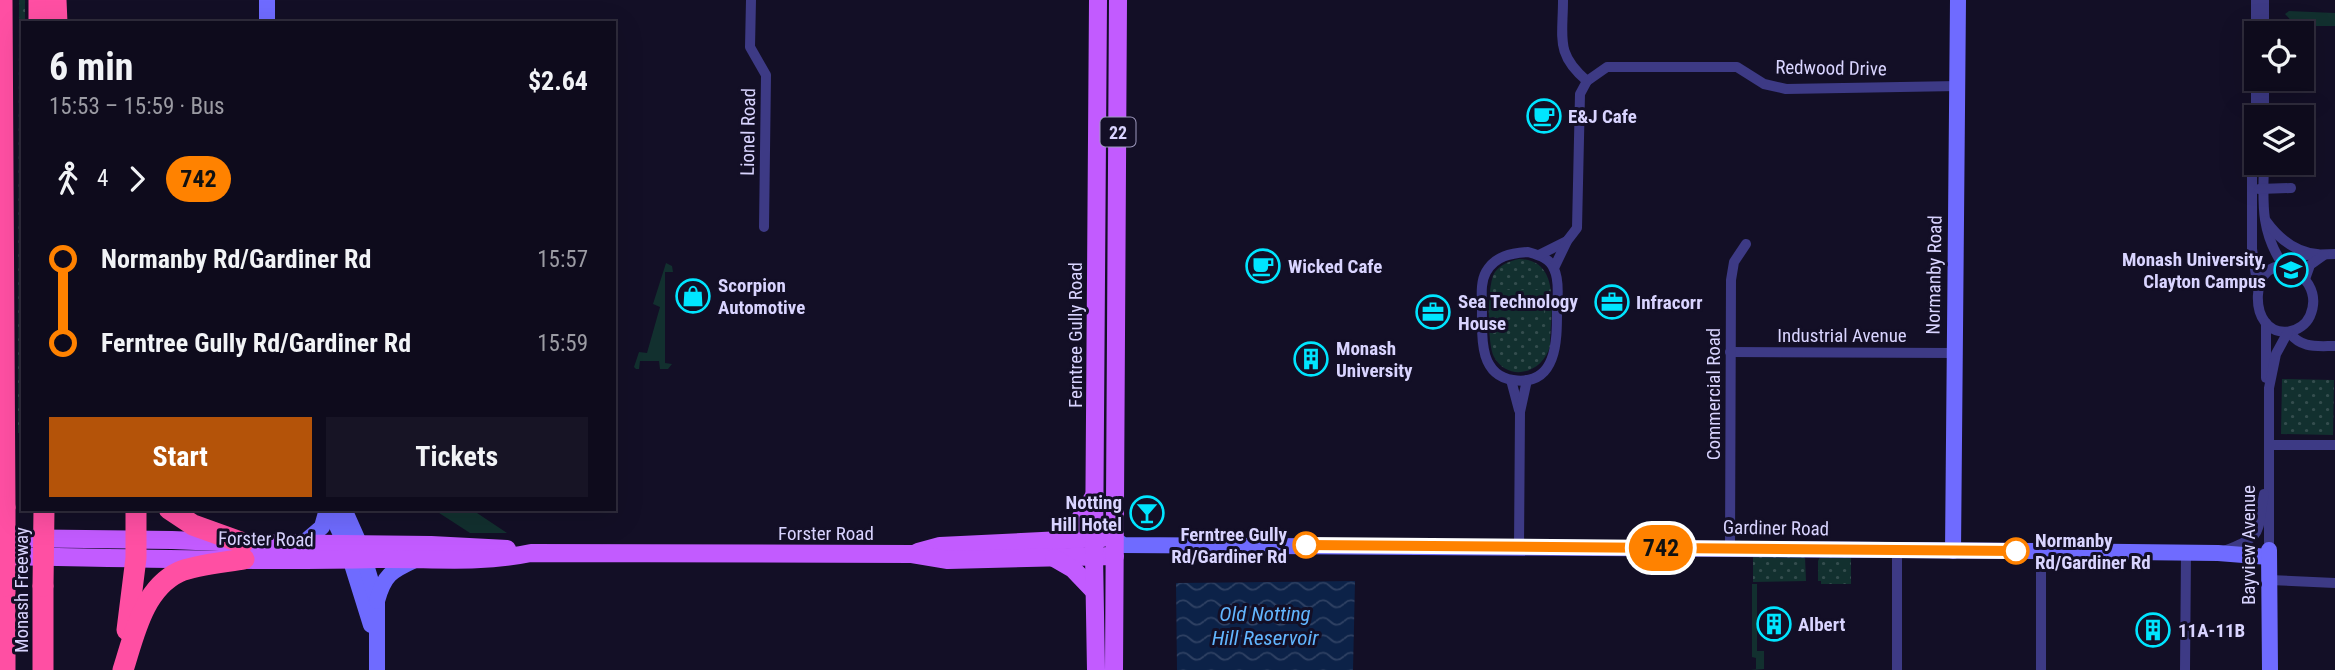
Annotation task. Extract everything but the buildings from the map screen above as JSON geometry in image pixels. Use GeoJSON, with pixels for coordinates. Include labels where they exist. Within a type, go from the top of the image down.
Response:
{"type":"FeatureCollection","features":[{"type":"Feature","properties":{"kind":"highway"},"geometry":{"type":"LineString","coordinates":[[39,0],[39,21]]}},
{"type":"Feature","properties":{"kind":"highway"},"geometry":{"type":"LineString","coordinates":[[56,0],[57,21]]}},
{"type":"Feature","properties":{"kind":"highway","name":"Monash Freeway"},"geometry":{"type":"LineString","coordinates":[[1,12],[5,670]]}},
{"type":"Feature","properties":{"kind":"highway","name":"Monash Freeway"},"geometry":{"type":"LineString","coordinates":[[43,670],[44,511]]}},
{"type":"Feature","properties":{"kind":"highway"},"geometry":{"type":"LineString","coordinates":[[122,670],[137,549],[136,511]]}},
{"type":"Feature","properties":{"kind":"highway"},"geometry":{"type":"LineString","coordinates":[[172,511],[244,551]]}},
{"type":"Feature","properties":{"kind":"highway"},"geometry":{"type":"LineString","coordinates":[[122,670],[148,602],[168,580],[180,571],[244,551]]}},
{"type":"Feature","properties":{"kind":"main road","name":"Ferntree Gully Road"},"geometry":{"type":"LineString","coordinates":[[1096,670],[1094,547],[1098,0]]}},
{"type":"Feature","properties":{"kind":"main road","name":"22"},"geometry":{"type":"LineString","coordinates":[[1114,670],[1117,546],[1118,0]]}},
{"type":"Feature","properties":{"kind":"main road"},"geometry":{"type":"LineString","coordinates":[[1097,196],[1117,195]]}},
{"type":"Feature","properties":{"kind":"main road"},"geometry":{"type":"LineString","coordinates":[[1061,541],[1078,522],[1096,494]]}},
{"type":"Feature","properties":{"kind":"main road","name":"Forster Road"},"geometry":{"type":"LineString","coordinates":[[0,538],[137,549],[356,552],[504,549],[531,553],[912,554],[948,560],[1053,558],[1094,547],[1117,546]]}},
{"type":"Feature","properties":{"kind":"main road","name":"Forster Road"},"geometry":{"type":"LineString","coordinates":[[912,554],[940,546],[1061,541],[1094,547]]}},
{"type":"Feature","properties":{"kind":"main road","name":"Forster Road"},"geometry":{"type":"LineString","coordinates":[[244,551],[302,544],[415,560],[481,561],[531,553]]}},
{"type":"Feature","properties":{"kind":"main road","name":"Forster Road"},"geometry":{"type":"LineString","coordinates":[[0,556],[137,549]]}},
{"type":"Feature","properties":{"kind":"main road"},"geometry":{"type":"LineString","coordinates":[[1053,558],[1073,569],[1094,591]]}},
{"type":"Feature","properties":{"kind":"street"},"geometry":{"type":"LineString","coordinates":[[267,0],[267,21]]}},
{"type":"Feature","properties":{"kind":"street","name":"Lionel Road"},"geometry":{"type":"LineString","coordinates":[[751,0],[750,47],[766,75],[764,227]]}},
{"type":"Feature","properties":{"kind":"street"},"geometry":{"type":"LineString","coordinates":[[1554,268],[1567,241],[1577,228],[1579,218],[1580,94],[1587,81],[1568,62],[1564,52],[1563,0]]}},
{"type":"Feature","properties":{"kind":"street","name":"Normanby Road"},"geometry":{"type":"LineString","coordinates":[[1953,551],[1958,0]]}},
{"type":"Feature","properties":{"kind":"street"},"geometry":{"type":"LineString","coordinates":[[2256,0],[2256,21]]}},
{"type":"Feature","properties":{"kind":"street"},"geometry":{"type":"LineString","coordinates":[[2264,0],[2264,21]]}},
{"type":"Feature","properties":{"kind":"street","name":"Redwood Drive"},"geometry":{"type":"LineString","coordinates":[[1587,81],[1607,67],[1737,67],[1764,84],[1786,89],[1958,86]]}},
{"type":"Feature","properties":{"kind":"street"},"geometry":{"type":"LineString","coordinates":[[2257,175],[2258,190],[2271,244],[2284,265],[2297,270],[2305,279],[2313,299],[2308,335],[2329,346]]}},
{"type":"Feature","properties":{"kind":"street"},"geometry":{"type":"LineString","coordinates":[[2261,175],[2252,253],[2260,309],[2266,323],[2273,329],[2288,332],[2299,329],[2308,320]]}},
{"type":"Feature","properties":{"kind":"street"},"geometry":{"type":"LineString","coordinates":[[2258,190],[2291,188]]}},
{"type":"Feature","properties":{"kind":"street"},"geometry":{"type":"LineString","coordinates":[[2264,219],[2294,248],[2303,252],[2333,254]]}},
{"type":"Feature","properties":{"kind":"street"},"geometry":{"type":"LineString","coordinates":[[1539,255],[1567,241]]}},
{"type":"Feature","properties":{"kind":"street","name":"Commercial Road"},"geometry":{"type":"LineString","coordinates":[[1730,548],[1731,272],[1738,254],[1746,244]]}},
{"type":"Feature","properties":{"kind":"street"},"geometry":{"type":"LineString","coordinates":[[1528,252],[1539,255],[1548,260],[1554,268],[1558,288],[1557,346],[1545,370],[1527,380],[1511,380],[1490,367],[1484,354],[1482,285],[1486,272],[1503,256],[1528,252]]}},
{"type":"Feature","properties":{"kind":"street"},"geometry":{"type":"LineString","coordinates":[[2258,295],[2260,283],[2266,272],[2273,267],[2317,254]]}},
{"type":"Feature","properties":{"kind":"street"},"geometry":{"type":"LineString","coordinates":[[2305,279],[2314,261],[2333,254]]}},
{"type":"Feature","properties":{"kind":"street","name":"Bayview Avenue"},"geometry":{"type":"LineString","coordinates":[[2266,323],[2265,360],[2269,419]]}},
{"type":"Feature","properties":{"kind":"street"},"geometry":{"type":"LineString","coordinates":[[2288,332],[2295,340],[2305,345],[2329,346]]}},
{"type":"Feature","properties":{"kind":"street","name":"Bayview Avenue"},"geometry":{"type":"LineString","coordinates":[[2270,670],[2271,375],[2278,349],[2288,332]]}},
{"type":"Feature","properties":{"kind":"street","name":"Industrial Avenue"},"geometry":{"type":"LineString","coordinates":[[1730,352],[1954,354]]}},
{"type":"Feature","properties":{"kind":"street"},"geometry":{"type":"LineString","coordinates":[[1511,380],[1520,412]]}},
{"type":"Feature","properties":{"kind":"street"},"geometry":{"type":"LineString","coordinates":[[1519,547],[1520,412],[1527,380]]}},
{"type":"Feature","properties":{"kind":"street"},"geometry":{"type":"LineString","coordinates":[[2269,445],[2335,445]]}},
{"type":"Feature","properties":{"kind":"street","name":"Gardiner Road"},"geometry":{"type":"LineString","coordinates":[[2218,553],[2248,542],[2257,534],[2269,472]]}},
{"type":"Feature","properties":{"kind":"street"},"geometry":{"type":"LineString","coordinates":[[302,544],[322,527],[327,511]]}},
{"type":"Feature","properties":{"kind":"street"},"geometry":{"type":"LineString","coordinates":[[329,511],[356,552],[377,601]]}},
{"type":"Feature","properties":{"kind":"street"},"geometry":{"type":"LineString","coordinates":[[345,511],[376,639]]}},
{"type":"Feature","properties":{"kind":"street","name":"Gardiner Road"},"geometry":{"type":"LineString","coordinates":[[1117,546],[1730,548],[2269,554]]}},
{"type":"Feature","properties":{"kind":"street"},"geometry":{"type":"LineString","coordinates":[[1897,670],[1898,550]]}},
{"type":"Feature","properties":{"kind":"street"},"geometry":{"type":"LineString","coordinates":[[2041,551],[2041,670]]}},
{"type":"Feature","properties":{"kind":"street"},"geometry":{"type":"LineString","coordinates":[[2185,670],[2186,553]]}},
{"type":"Feature","properties":{"kind":"street"},"geometry":{"type":"LineString","coordinates":[[377,670],[377,601],[386,577],[394,569],[415,560]]}},
{"type":"Feature","properties":{"kind":"street"},"geometry":{"type":"LineString","coordinates":[[2269,583],[2335,583]]}},
{"type":"Feature","properties":{"kind":"green space"},"geometry":{"type":"Polygon","coordinates":[[[19,0],[25,0],[25,21],[21,21],[21,433],[18,433],[19,0]]]}},
{"type":"Feature","properties":{"kind":"green space"},"geometry":{"type":"Polygon","coordinates":[[[2289,11],[2335,13],[2335,26],[2314,26],[2314,21],[2291,21],[2285,14],[2289,11]]]}},
{"type":"Feature","properties":{"kind":"green space"},"geometry":{"type":"Polygon","coordinates":[[[1519,259],[1533,262],[1542,269],[1548,279],[1552,305],[1550,346],[1546,355],[1533,368],[1516,372],[1500,365],[1494,357],[1489,314],[1490,288],[1495,272],[1506,263],[1519,259]]]}},
{"type":"Feature","properties":{"kind":"green space"},"geometry":{"type":"Polygon","coordinates":[[[666,263],[672,266],[673,272],[665,272],[665,363],[672,364],[668,369],[660,369],[659,361],[640,361],[639,369],[636,369],[634,367],[639,352],[647,353],[660,307],[653,304],[666,263]]]}},
{"type":"Feature","properties":{"kind":"green space"},"geometry":{"type":"Polygon","coordinates":[[[1498,290],[1544,290],[1544,317],[1499,317],[1498,290]]]}},
{"type":"Feature","properties":{"kind":"green space"},"geometry":{"type":"Polygon","coordinates":[[[2282,379],[2334,380],[2333,435],[2281,434],[2282,379]]]}},
{"type":"Feature","properties":{"kind":"green space"},"geometry":{"type":"Polygon","coordinates":[[[436,511],[474,511],[507,533],[470,533],[436,511]]]}},
{"type":"Feature","properties":{"kind":"green space"},"geometry":{"type":"Polygon","coordinates":[[[1753,556],[1805,557],[1806,581],[1753,582],[1753,556]]]}},
{"type":"Feature","properties":{"kind":"green space"},"geometry":{"type":"Polygon","coordinates":[[[1820,557],[1851,557],[1851,584],[1821,584],[1821,581],[1818,581],[1820,557]]]}},
{"type":"Feature","properties":{"kind":"green space"},"geometry":{"type":"Polygon","coordinates":[[[1752,584],[1757,584],[1757,651],[1764,651],[1764,669],[1751,670],[1756,669],[1756,658],[1752,657],[1752,584]]]}},
{"type":"Feature","properties":{"kind":"water","name":"Old Notting Hill Reservoir"},"geometry":{"type":"Polygon","coordinates":[[[1355,581],[1353,670],[1177,670],[1176,583],[1355,581]]]}},
{"type":"Feature","properties":{"kind":"bus line","name":"742"},"geometry":{"type":"LineString","coordinates":[[1306,545],[2016,551]]}},
{"type":"Feature","properties":{"kind":"place","name":"E&J Cafe"},"geometry":{"type":"Point","coordinates":[1544,116]}},
{"type":"Feature","properties":{"kind":"place","name":"Wicked Cafe"},"geometry":{"type":"Point","coordinates":[1263,266]}},
{"type":"Feature","properties":{"kind":"place","name":"Monash University, Clayton Campus"},"geometry":{"type":"Point","coordinates":[2291,270]}},
{"type":"Feature","properties":{"kind":"place","name":"Scorpion Automotive"},"geometry":{"type":"Point","coordinates":[693,296]}},
{"type":"Feature","properties":{"kind":"place","name":"Infracorr"},"geometry":{"type":"Point","coordinates":[1612,302]}},
{"type":"Feature","properties":{"kind":"place","name":"Sea Technology House"},"geometry":{"type":"Point","coordinates":[1433,312]}},
{"type":"Feature","properties":{"kind":"place","name":"Monash University"},"geometry":{"type":"Point","coordinates":[1311,359]}},
{"type":"Feature","properties":{"kind":"place","name":"Notting Hill Hotel"},"geometry":{"type":"Point","coordinates":[1147,513]}},
{"type":"Feature","properties":{"kind":"place","name":"Ferntree Gully Rd/Gardiner Rd"},"geometry":{"type":"Point","coordinates":[1306,545]}},
{"type":"Feature","properties":{"kind":"place","name":"Normanby Rd/Gardiner Rd"},"geometry":{"type":"Point","coordinates":[2016,551]}},
{"type":"Feature","properties":{"kind":"place","name":"Albert"},"geometry":{"type":"Point","coordinates":[1774,624]}},
{"type":"Feature","properties":{"kind":"place","name":"11A-11B"},"geometry":{"type":"Point","coordinates":[2153,630]}}]}
